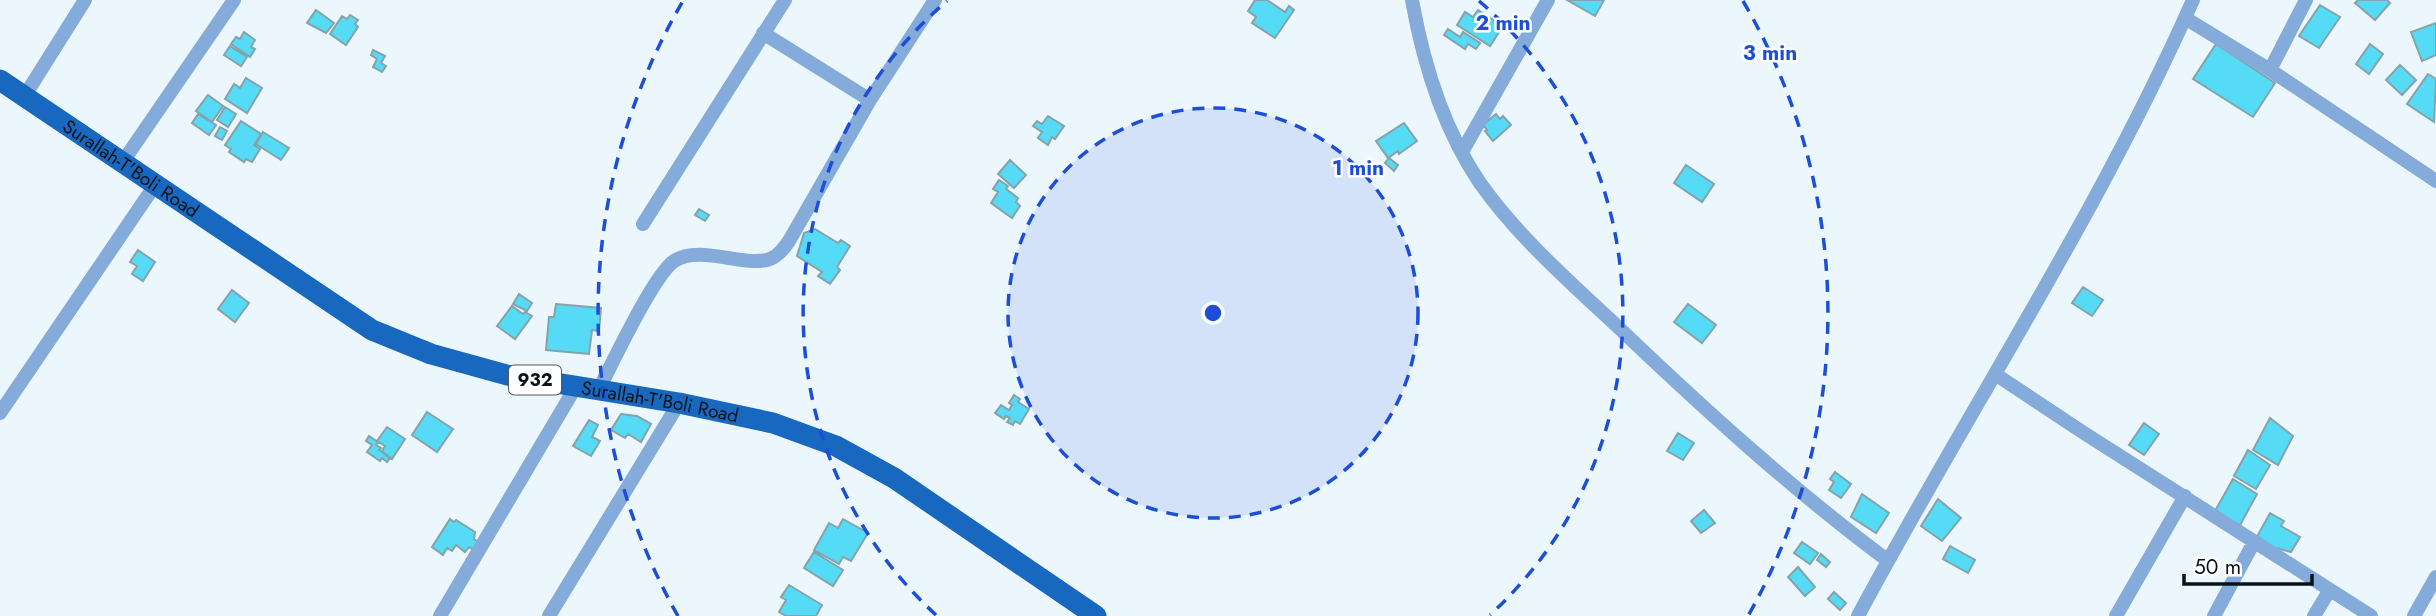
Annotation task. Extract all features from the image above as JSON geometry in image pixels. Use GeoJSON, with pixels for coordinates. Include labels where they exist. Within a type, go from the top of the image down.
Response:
{"type":"FeatureCollection","features":[{"type":"Feature","properties":{"kind":"main road","name":"Surallah-T'Boli Road"},"geometry":{"type":"LineString","coordinates":[[0,80],[372,330],[432,354],[507,375],[679,402],[773,424],[836,446],[894,478],[1096,616]]}},
{"type":"Feature","properties":{"kind":"street"},"geometry":{"type":"LineString","coordinates":[[24,97],[85,0]]}},
{"type":"Feature","properties":{"kind":"street"},"geometry":{"type":"LineString","coordinates":[[122,163],[234,0]]}},
{"type":"Feature","properties":{"kind":"street"},"geometry":{"type":"LineString","coordinates":[[643,224],[785,0]]}},
{"type":"Feature","properties":{"kind":"street"},"geometry":{"type":"LineString","coordinates":[[598,391],[654,286],[671,263],[686,256],[700,255],[764,260],[771,259],[782,251],[870,100],[935,0]]}},
{"type":"Feature","properties":{"kind":"street"},"geometry":{"type":"LineString","coordinates":[[1412,0],[1433,82],[1462,152],[1480,183],[1555,267],[1715,420],[1845,529],[1887,560]]}},
{"type":"Feature","properties":{"kind":"street"},"geometry":{"type":"LineString","coordinates":[[1462,152],[1548,0]]}},
{"type":"Feature","properties":{"kind":"street"},"geometry":{"type":"LineString","coordinates":[[1857,616],[2074,236],[2142,107],[2193,0]]}},
{"type":"Feature","properties":{"kind":"street"},"geometry":{"type":"LineString","coordinates":[[2270,70],[2306,0]]}},
{"type":"Feature","properties":{"kind":"street"},"geometry":{"type":"LineString","coordinates":[[2185,18],[2270,70],[2436,181]]}},
{"type":"Feature","properties":{"kind":"street"},"geometry":{"type":"LineString","coordinates":[[763,33],[870,100]]}},
{"type":"Feature","properties":{"kind":"street"},"geometry":{"type":"LineString","coordinates":[[0,413],[155,185]]}},
{"type":"Feature","properties":{"kind":"street"},"geometry":{"type":"LineString","coordinates":[[1995,374],[2371,616]]}},
{"type":"Feature","properties":{"kind":"street"},"geometry":{"type":"LineString","coordinates":[[440,616],[575,387]]}},
{"type":"Feature","properties":{"kind":"street"},"geometry":{"type":"LineString","coordinates":[[549,616],[679,402]]}},
{"type":"Feature","properties":{"kind":"street"},"geometry":{"type":"LineString","coordinates":[[2116,616],[2185,496]]}},
{"type":"Feature","properties":{"kind":"street"},"geometry":{"type":"LineString","coordinates":[[2214,616],[2254,542]]}},
{"type":"Feature","properties":{"kind":"street"},"geometry":{"type":"LineString","coordinates":[[2414,616],[2436,577]]}},
{"type":"Feature","properties":{"kind":"street"},"geometry":{"type":"LineString","coordinates":[[2314,616],[2329,591]]}},
{"type":"Feature","properties":{"kind":"building"},"geometry":{"type":"Polygon","coordinates":[[[1255,0],[1267,0],[1285,12],[1289,6],[1294,10],[1275,38],[1252,23],[1256,17],[1248,11],[1255,0]]]}},
{"type":"Feature","properties":{"kind":"building"},"geometry":{"type":"Polygon","coordinates":[[[1567,0],[1604,0],[1595,16],[1567,0]]]}},
{"type":"Feature","properties":{"kind":"building"},"geometry":{"type":"Polygon","coordinates":[[[2358,0],[2387,0],[2390,3],[2375,20],[2355,3],[2358,0]]]}},
{"type":"Feature","properties":{"kind":"building"},"geometry":{"type":"Polygon","coordinates":[[[2320,5],[2340,17],[2319,48],[2299,36],[2320,5]]]}},
{"type":"Feature","properties":{"kind":"building"},"geometry":{"type":"Polygon","coordinates":[[[316,10],[334,23],[326,33],[307,23],[316,10]]]}},
{"type":"Feature","properties":{"kind":"building"},"geometry":{"type":"Polygon","coordinates":[[[1478,10],[1503,26],[1490,46],[1457,25],[1465,12],[1473,17],[1478,10]]]}},
{"type":"Feature","properties":{"kind":"building"},"geometry":{"type":"Polygon","coordinates":[[[350,15],[358,20],[355,24],[358,27],[346,45],[330,34],[342,16],[347,19],[350,15]]]}},
{"type":"Feature","properties":{"kind":"building"},"geometry":{"type":"Polygon","coordinates":[[[2436,23],[2436,55],[2422,61],[2411,32],[2436,23]]]}},
{"type":"Feature","properties":{"kind":"building"},"geometry":{"type":"Polygon","coordinates":[[[1448,29],[1460,37],[1463,32],[1480,43],[1476,49],[1468,44],[1465,49],[1444,35],[1448,29]]]}},
{"type":"Feature","properties":{"kind":"building"},"geometry":{"type":"Polygon","coordinates":[[[244,32],[255,40],[251,47],[255,49],[250,57],[231,44],[236,37],[240,39],[244,32]]]}},
{"type":"Feature","properties":{"kind":"building"},"geometry":{"type":"Polygon","coordinates":[[[2216,44],[2275,83],[2253,117],[2193,79],[2216,44]]]}},
{"type":"Feature","properties":{"kind":"building"},"geometry":{"type":"Polygon","coordinates":[[[2370,44],[2383,54],[2369,74],[2356,64],[2370,44]]]}},
{"type":"Feature","properties":{"kind":"building"},"geometry":{"type":"Polygon","coordinates":[[[230,46],[247,57],[241,66],[224,55],[230,46]]]}},
{"type":"Feature","properties":{"kind":"building"},"geometry":{"type":"Polygon","coordinates":[[[373,50],[385,56],[381,63],[386,66],[382,72],[373,67],[377,59],[371,55],[373,50]]]}},
{"type":"Feature","properties":{"kind":"building"},"geometry":{"type":"Polygon","coordinates":[[[2400,65],[2416,80],[2402,95],[2386,80],[2400,65]]]}},
{"type":"Feature","properties":{"kind":"building"},"geometry":{"type":"Polygon","coordinates":[[[2428,74],[2436,79],[2434,122],[2407,104],[2428,74]]]}},
{"type":"Feature","properties":{"kind":"building"},"geometry":{"type":"Polygon","coordinates":[[[246,78],[262,88],[247,113],[225,99],[234,84],[240,88],[246,78]]]}},
{"type":"Feature","properties":{"kind":"building"},"geometry":{"type":"Polygon","coordinates":[[[208,95],[223,106],[212,122],[196,111],[208,95]]]}},
{"type":"Feature","properties":{"kind":"building"},"geometry":{"type":"Polygon","coordinates":[[[225,107],[236,114],[228,127],[217,120],[225,107]]]}},
{"type":"Feature","properties":{"kind":"building"},"geometry":{"type":"Polygon","coordinates":[[[198,114],[216,125],[209,135],[192,123],[198,114]]]}},
{"type":"Feature","properties":{"kind":"building"},"geometry":{"type":"Polygon","coordinates":[[[1496,114],[1500,119],[1503,116],[1511,125],[1493,141],[1483,125],[1496,114]]]}},
{"type":"Feature","properties":{"kind":"building"},"geometry":{"type":"Polygon","coordinates":[[[1048,116],[1064,126],[1048,145],[1038,138],[1042,132],[1033,126],[1037,121],[1042,124],[1048,116]]]}},
{"type":"Feature","properties":{"kind":"building"},"geometry":{"type":"Polygon","coordinates":[[[241,121],[261,134],[254,145],[260,149],[252,162],[246,159],[244,162],[229,152],[231,149],[225,145],[241,121]]]}},
{"type":"Feature","properties":{"kind":"building"},"geometry":{"type":"Polygon","coordinates":[[[1404,123],[1417,141],[1399,154],[1398,151],[1388,158],[1376,141],[1404,123]]]}},
{"type":"Feature","properties":{"kind":"building"},"geometry":{"type":"Polygon","coordinates":[[[220,127],[227,131],[222,140],[215,136],[220,127]]]}},
{"type":"Feature","properties":{"kind":"building"},"geometry":{"type":"Polygon","coordinates":[[[263,132],[289,148],[281,160],[256,144],[263,132]]]}},
{"type":"Feature","properties":{"kind":"building"},"geometry":{"type":"Polygon","coordinates":[[[1389,158],[1398,165],[1394,171],[1385,163],[1389,158]]]}},
{"type":"Feature","properties":{"kind":"building"},"geometry":{"type":"Polygon","coordinates":[[[1010,160],[1026,175],[1014,188],[998,174],[1010,160]]]}},
{"type":"Feature","properties":{"kind":"building"},"geometry":{"type":"Polygon","coordinates":[[[1686,165],[1714,184],[1702,202],[1674,183],[1686,165]]]}},
{"type":"Feature","properties":{"kind":"building"},"geometry":{"type":"Polygon","coordinates":[[[999,180],[1018,198],[1016,202],[1020,206],[1012,218],[991,203],[998,192],[993,189],[999,180]]]}},
{"type":"Feature","properties":{"kind":"building"},"geometry":{"type":"Polygon","coordinates":[[[699,209],[709,215],[705,221],[695,215],[699,209]]]}},
{"type":"Feature","properties":{"kind":"building"},"geometry":{"type":"Polygon","coordinates":[[[815,229],[838,243],[841,240],[850,246],[837,267],[840,270],[830,284],[818,276],[822,272],[797,256],[804,233],[815,229]]]}},
{"type":"Feature","properties":{"kind":"building"},"geometry":{"type":"Polygon","coordinates":[[[138,250],[155,262],[143,281],[132,274],[137,266],[130,262],[138,250]]]}},
{"type":"Feature","properties":{"kind":"building"},"geometry":{"type":"Polygon","coordinates":[[[2083,287],[2103,300],[2092,316],[2072,303],[2083,287]]]}},
{"type":"Feature","properties":{"kind":"building"},"geometry":{"type":"Polygon","coordinates":[[[232,290],[249,303],[235,322],[218,309],[232,290]]]}},
{"type":"Feature","properties":{"kind":"building"},"geometry":{"type":"Polygon","coordinates":[[[519,294],[532,303],[527,311],[513,304],[519,294]]]}},
{"type":"Feature","properties":{"kind":"building"},"geometry":{"type":"Polygon","coordinates":[[[556,304],[601,308],[599,331],[592,330],[589,354],[546,350],[549,317],[554,317],[556,304]]]}},
{"type":"Feature","properties":{"kind":"building"},"geometry":{"type":"Polygon","coordinates":[[[1688,304],[1716,325],[1702,343],[1674,322],[1688,304]]]}},
{"type":"Feature","properties":{"kind":"building"},"geometry":{"type":"Polygon","coordinates":[[[512,306],[523,314],[525,312],[532,316],[515,339],[497,326],[512,306]]]}},
{"type":"Feature","properties":{"kind":"building"},"geometry":{"type":"Polygon","coordinates":[[[1014,395],[1020,399],[1018,402],[1029,409],[1020,424],[1015,421],[1013,425],[1007,422],[1010,418],[1006,416],[1004,419],[995,413],[1001,405],[1009,410],[1012,405],[1009,403],[1014,395]]]}},
{"type":"Feature","properties":{"kind":"building"},"geometry":{"type":"Polygon","coordinates":[[[427,412],[453,429],[437,452],[412,435],[427,412]]]}},
{"type":"Feature","properties":{"kind":"building"},"geometry":{"type":"Polygon","coordinates":[[[621,414],[637,416],[651,424],[641,442],[628,434],[625,438],[611,430],[621,414]]]}},
{"type":"Feature","properties":{"kind":"building"},"geometry":{"type":"Polygon","coordinates":[[[2270,418],[2293,436],[2278,465],[2253,450],[2270,418]]]}},
{"type":"Feature","properties":{"kind":"building"},"geometry":{"type":"Polygon","coordinates":[[[589,420],[598,425],[592,437],[600,441],[591,456],[573,446],[589,420]]]}},
{"type":"Feature","properties":{"kind":"building"},"geometry":{"type":"Polygon","coordinates":[[[2144,423],[2159,434],[2144,455],[2129,445],[2144,423]]]}},
{"type":"Feature","properties":{"kind":"building"},"geometry":{"type":"Polygon","coordinates":[[[387,427],[405,439],[392,459],[382,451],[385,446],[377,441],[387,427]]]}},
{"type":"Feature","properties":{"kind":"building"},"geometry":{"type":"Polygon","coordinates":[[[1678,433],[1694,443],[1683,460],[1667,451],[1678,433]]]}},
{"type":"Feature","properties":{"kind":"building"},"geometry":{"type":"Polygon","coordinates":[[[369,436],[378,442],[376,445],[381,448],[379,450],[390,458],[387,462],[382,458],[380,461],[367,452],[372,445],[366,441],[369,436]]]}},
{"type":"Feature","properties":{"kind":"building"},"geometry":{"type":"Polygon","coordinates":[[[2248,450],[2270,465],[2256,489],[2234,476],[2248,450]]]}},
{"type":"Feature","properties":{"kind":"building"},"geometry":{"type":"Polygon","coordinates":[[[1835,472],[1851,484],[1841,498],[1829,490],[1834,482],[1830,479],[1835,472]]]}},
{"type":"Feature","properties":{"kind":"building"},"geometry":{"type":"Polygon","coordinates":[[[2233,479],[2257,494],[2239,527],[2215,511],[2233,479]]]}},
{"type":"Feature","properties":{"kind":"building"},"geometry":{"type":"Polygon","coordinates":[[[1862,494],[1889,513],[1876,533],[1851,517],[1862,494]]]}},
{"type":"Feature","properties":{"kind":"building"},"geometry":{"type":"Polygon","coordinates":[[[1938,499],[1961,518],[1942,541],[1921,526],[1938,499]]]}},
{"type":"Feature","properties":{"kind":"building"},"geometry":{"type":"Polygon","coordinates":[[[1704,510],[1715,523],[1701,533],[1691,521],[1704,510]]]}},
{"type":"Feature","properties":{"kind":"building"},"geometry":{"type":"Polygon","coordinates":[[[2270,513],[2284,521],[2281,526],[2300,537],[2291,552],[2254,542],[2270,513]]]}},
{"type":"Feature","properties":{"kind":"building"},"geometry":{"type":"Polygon","coordinates":[[[450,519],[475,532],[474,539],[480,543],[475,551],[469,547],[465,552],[456,545],[452,551],[447,548],[443,555],[432,547],[450,519]]]}},
{"type":"Feature","properties":{"kind":"building"},"geometry":{"type":"Polygon","coordinates":[[[843,519],[868,533],[851,561],[843,557],[839,564],[814,550],[829,523],[838,528],[843,519]]]}},
{"type":"Feature","properties":{"kind":"building"},"geometry":{"type":"Polygon","coordinates":[[[1802,542],[1818,553],[1810,564],[1794,553],[1802,542]]]}},
{"type":"Feature","properties":{"kind":"building"},"geometry":{"type":"Polygon","coordinates":[[[1950,546],[1975,560],[1968,573],[1943,559],[1950,546]]]}},
{"type":"Feature","properties":{"kind":"building"},"geometry":{"type":"Polygon","coordinates":[[[814,552],[843,570],[833,586],[804,568],[814,552]]]}},
{"type":"Feature","properties":{"kind":"building"},"geometry":{"type":"Polygon","coordinates":[[[1821,554],[1830,562],[1826,567],[1817,560],[1821,554]]]}},
{"type":"Feature","properties":{"kind":"building"},"geometry":{"type":"Polygon","coordinates":[[[1798,567],[1815,587],[1805,596],[1788,577],[1798,567]]]}},
{"type":"Feature","properties":{"kind":"building"},"geometry":{"type":"Polygon","coordinates":[[[789,585],[822,605],[816,616],[786,616],[779,612],[786,600],[781,597],[789,585]]]}},
{"type":"Feature","properties":{"kind":"building"},"geometry":{"type":"Polygon","coordinates":[[[1834,592],[1846,603],[1840,610],[1828,599],[1834,592]]]}}]}
